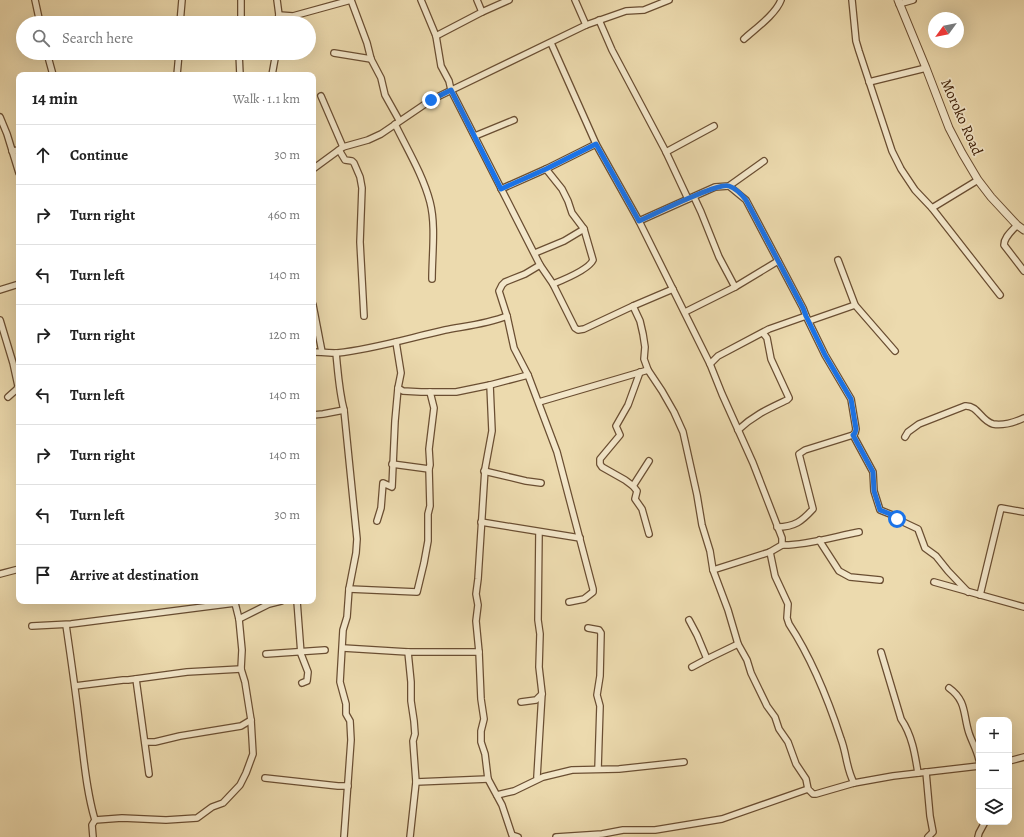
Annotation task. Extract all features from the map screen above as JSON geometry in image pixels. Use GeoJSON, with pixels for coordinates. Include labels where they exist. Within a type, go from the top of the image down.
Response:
{"type":"FeatureCollection","features":[{"type":"Feature","properties":{"kind":"street"},"geometry":{"type":"LineString","coordinates":[[35,0],[38,16]]}},
{"type":"Feature","properties":{"kind":"street"},"geometry":{"type":"LineString","coordinates":[[181,16],[182,0]]}},
{"type":"Feature","properties":{"kind":"street"},"geometry":{"type":"LineString","coordinates":[[241,0],[241,16]]}},
{"type":"Feature","properties":{"kind":"street"},"geometry":{"type":"LineString","coordinates":[[277,0],[279,16]]}},
{"type":"Feature","properties":{"kind":"street"},"geometry":{"type":"LineString","coordinates":[[293,16],[351,0],[367,43],[371,59],[381,78],[385,95],[418,170],[430,203],[433,221],[432,279]]}},
{"type":"Feature","properties":{"kind":"street"},"geometry":{"type":"LineString","coordinates":[[422,0],[436,36],[441,66],[449,81],[451,90],[540,265],[553,284],[575,328],[578,330],[584,329],[673,289]]}},
{"type":"Feature","properties":{"kind":"street"},"geometry":{"type":"LineString","coordinates":[[477,0],[482,12]]}},
{"type":"Feature","properties":{"kind":"street"},"geometry":{"type":"LineString","coordinates":[[436,36],[509,0]]}},
{"type":"Feature","properties":{"kind":"street"},"geometry":{"type":"LineString","coordinates":[[575,0],[586,25]]}},
{"type":"Feature","properties":{"kind":"street"},"geometry":{"type":"LineString","coordinates":[[316,167],[341,149],[381,134],[431,100],[586,25],[626,11],[644,10],[669,0]]}},
{"type":"Feature","properties":{"kind":"street"},"geometry":{"type":"LineString","coordinates":[[744,39],[767,18],[781,0]]}},
{"type":"Feature","properties":{"kind":"street"},"geometry":{"type":"LineString","coordinates":[[852,0],[856,41],[892,151],[906,177],[1000,295]]}},
{"type":"Feature","properties":{"kind":"street"},"geometry":{"type":"LineString","coordinates":[[898,2],[913,0]]}},
{"type":"Feature","properties":{"kind":"street","name":"Moroko Road"},"geometry":{"type":"LineString","coordinates":[[898,2],[949,128],[978,180],[991,197],[1017,225],[1024,230]]}},
{"type":"Feature","properties":{"kind":"street"},"geometry":{"type":"LineString","coordinates":[[599,20],[612,50],[666,152],[691,198],[701,212],[719,257],[735,287]]}},
{"type":"Feature","properties":{"kind":"street"},"geometry":{"type":"LineString","coordinates":[[551,43],[596,144],[639,221],[710,364],[782,538],[782,545]]}},
{"type":"Feature","properties":{"kind":"street"},"geometry":{"type":"LineString","coordinates":[[334,53],[371,59]]}},
{"type":"Feature","properties":{"kind":"street"},"geometry":{"type":"LineString","coordinates":[[48,60],[52,72]]}},
{"type":"Feature","properties":{"kind":"street"},"geometry":{"type":"LineString","coordinates":[[177,72],[178,60]]}},
{"type":"Feature","properties":{"kind":"street"},"geometry":{"type":"LineString","coordinates":[[240,60],[240,72]]}},
{"type":"Feature","properties":{"kind":"street"},"geometry":{"type":"LineString","coordinates":[[273,72],[275,60]]}},
{"type":"Feature","properties":{"kind":"street"},"geometry":{"type":"LineString","coordinates":[[869,82],[926,68]]}},
{"type":"Feature","properties":{"kind":"street"},"geometry":{"type":"LineString","coordinates":[[321,96],[345,160],[352,161],[354,163],[360,177],[362,188],[360,242],[364,316]]}},
{"type":"Feature","properties":{"kind":"street"},"geometry":{"type":"LineString","coordinates":[[0,117],[16,161]]}},
{"type":"Feature","properties":{"kind":"street"},"geometry":{"type":"LineString","coordinates":[[475,136],[514,120]]}},
{"type":"Feature","properties":{"kind":"street"},"geometry":{"type":"LineString","coordinates":[[666,152],[714,126]]}},
{"type":"Feature","properties":{"kind":"street"},"geometry":{"type":"LineString","coordinates":[[501,189],[596,144]]}},
{"type":"Feature","properties":{"kind":"street"},"geometry":{"type":"LineString","coordinates":[[12,151],[16,150]]}},
{"type":"Feature","properties":{"kind":"street"},"geometry":{"type":"LineString","coordinates":[[639,221],[715,187],[729,186],[764,161]]}},
{"type":"Feature","properties":{"kind":"street"},"geometry":{"type":"LineString","coordinates":[[546,169],[562,188],[572,213],[584,229],[591,250],[592,262],[585,268],[553,284]]}},
{"type":"Feature","properties":{"kind":"street"},"geometry":{"type":"LineString","coordinates":[[932,208],[978,180]]}},
{"type":"Feature","properties":{"kind":"street"},"geometry":{"type":"LineString","coordinates":[[729,186],[746,200],[803,308],[825,355],[851,399],[856,429],[853,435],[805,450],[799,454],[813,509],[794,525],[777,527]]}},
{"type":"Feature","properties":{"kind":"street"},"geometry":{"type":"LineString","coordinates":[[1017,225],[1006,237],[1004,245],[1024,271]]}},
{"type":"Feature","properties":{"kind":"street"},"geometry":{"type":"LineString","coordinates":[[535,253],[564,241],[584,229]]}},
{"type":"Feature","properties":{"kind":"street"},"geometry":{"type":"LineString","coordinates":[[838,260],[854,305],[896,351]]}},
{"type":"Feature","properties":{"kind":"street"},"geometry":{"type":"LineString","coordinates":[[685,312],[735,287],[778,261]]}},
{"type":"Feature","properties":{"kind":"street"},"geometry":{"type":"LineString","coordinates":[[540,265],[502,285],[499,291],[507,316],[514,348],[528,375],[557,452],[593,592],[584,599],[569,602]]}},
{"type":"Feature","properties":{"kind":"street"},"geometry":{"type":"LineString","coordinates":[[661,294],[670,283]]}},
{"type":"Feature","properties":{"kind":"street"},"geometry":{"type":"LineString","coordinates":[[0,290],[16,285]]}},
{"type":"Feature","properties":{"kind":"street"},"geometry":{"type":"LineString","coordinates":[[710,364],[718,356],[769,329],[854,305]]}},
{"type":"Feature","properties":{"kind":"street"},"geometry":{"type":"LineString","coordinates":[[633,306],[640,321],[643,334],[644,359],[648,370],[665,396],[683,432],[713,570],[728,610],[738,644],[747,660],[751,673],[767,706],[775,717],[779,729],[788,742],[796,764],[806,779],[808,788],[813,794],[816,794],[854,783],[918,773],[976,766]]}},
{"type":"Feature","properties":{"kind":"street"},"geometry":{"type":"LineString","coordinates":[[316,352],[336,353],[396,342],[445,330],[494,322],[507,316]]}},
{"type":"Feature","properties":{"kind":"street"},"geometry":{"type":"LineString","coordinates":[[0,320],[16,376]]}},
{"type":"Feature","properties":{"kind":"street"},"geometry":{"type":"LineString","coordinates":[[316,321],[322,352]]}},
{"type":"Feature","properties":{"kind":"street"},"geometry":{"type":"LineString","coordinates":[[738,430],[761,412],[789,398],[771,359],[767,338],[763,333]]}},
{"type":"Feature","properties":{"kind":"street"},"geometry":{"type":"LineString","coordinates":[[377,521],[381,508],[383,483],[392,487],[392,464],[398,388],[401,372],[396,342]]}},
{"type":"Feature","properties":{"kind":"street"},"geometry":{"type":"LineString","coordinates":[[336,353],[340,394],[344,410],[357,539],[347,617],[343,630],[340,682],[346,704],[346,714],[350,721],[351,740],[344,837]]}},
{"type":"Feature","properties":{"kind":"street"},"geometry":{"type":"LineString","coordinates":[[539,402],[648,370]]}},
{"type":"Feature","properties":{"kind":"street"},"geometry":{"type":"LineString","coordinates":[[640,372],[628,405],[616,426],[620,435],[600,459],[600,461],[602,467],[634,486],[637,491],[635,499],[642,509],[649,534]]}},
{"type":"Feature","properties":{"kind":"street"},"geometry":{"type":"LineString","coordinates":[[398,388],[403,391],[456,392],[528,375]]}},
{"type":"Feature","properties":{"kind":"street"},"geometry":{"type":"LineString","coordinates":[[490,385],[492,431],[484,471],[476,594],[478,605],[476,622],[484,719],[481,731],[481,742],[485,754],[488,779],[502,805],[512,835],[518,837]]}},
{"type":"Feature","properties":{"kind":"street"},"geometry":{"type":"LineString","coordinates":[[8,397],[16,390]]}},
{"type":"Feature","properties":{"kind":"street"},"geometry":{"type":"LineString","coordinates":[[350,589],[417,592],[428,541],[428,514],[430,506],[429,449],[434,408],[430,392]]}},
{"type":"Feature","properties":{"kind":"street"},"geometry":{"type":"LineString","coordinates":[[905,437],[908,432],[919,424],[965,406],[971,406],[976,409],[983,417],[994,424],[1009,424],[1024,418]]}},
{"type":"Feature","properties":{"kind":"street"},"geometry":{"type":"LineString","coordinates":[[316,414],[344,410]]}},
{"type":"Feature","properties":{"kind":"street"},"geometry":{"type":"LineString","coordinates":[[853,435],[873,472],[874,491],[880,510],[918,528],[925,548],[936,556],[968,592]]}},
{"type":"Feature","properties":{"kind":"street"},"geometry":{"type":"LineString","coordinates":[[634,486],[649,461]]}},
{"type":"Feature","properties":{"kind":"street"},"geometry":{"type":"LineString","coordinates":[[392,464],[429,469]]}},
{"type":"Feature","properties":{"kind":"street"},"geometry":{"type":"LineString","coordinates":[[484,471],[526,481],[541,482]]}},
{"type":"Feature","properties":{"kind":"street"},"geometry":{"type":"LineString","coordinates":[[980,595],[1001,508],[1024,512]]}},
{"type":"Feature","properties":{"kind":"street"},"geometry":{"type":"LineString","coordinates":[[481,522],[580,538]]}},
{"type":"Feature","properties":{"kind":"street"},"geometry":{"type":"LineString","coordinates":[[537,777],[542,694],[539,667],[540,634],[538,613],[539,532]]}},
{"type":"Feature","properties":{"kind":"street"},"geometry":{"type":"LineString","coordinates":[[713,570],[770,552],[782,545],[819,540],[859,532]]}},
{"type":"Feature","properties":{"kind":"street"},"geometry":{"type":"LineString","coordinates":[[819,540],[839,571],[850,577],[880,580]]}},
{"type":"Feature","properties":{"kind":"street"},"geometry":{"type":"LineString","coordinates":[[770,552],[775,576],[788,604],[787,618],[789,624],[816,672],[842,739],[848,771],[854,783]]}},
{"type":"Feature","properties":{"kind":"street"},"geometry":{"type":"LineString","coordinates":[[0,574],[16,570]]}},
{"type":"Feature","properties":{"kind":"street"},"geometry":{"type":"LineString","coordinates":[[934,582],[1024,607]]}},
{"type":"Feature","properties":{"kind":"street"},"geometry":{"type":"LineString","coordinates":[[32,626],[66,625],[227,604]]}},
{"type":"Feature","properties":{"kind":"street"},"geometry":{"type":"LineString","coordinates":[[95,820],[122,818],[166,820],[197,818],[212,807],[223,803],[240,785],[253,754],[251,720],[245,682],[241,669],[242,650],[239,619],[235,604]]}},
{"type":"Feature","properties":{"kind":"street"},"geometry":{"type":"LineString","coordinates":[[239,619],[269,604]]}},
{"type":"Feature","properties":{"kind":"street"},"geometry":{"type":"LineString","coordinates":[[296,604],[301,654],[308,672],[307,681],[302,683]]}},
{"type":"Feature","properties":{"kind":"street"},"geometry":{"type":"LineString","coordinates":[[689,620],[707,658]]}},
{"type":"Feature","properties":{"kind":"street"},"geometry":{"type":"LineString","coordinates":[[66,625],[89,800],[95,820],[92,825],[93,837]]}},
{"type":"Feature","properties":{"kind":"street"},"geometry":{"type":"LineString","coordinates":[[588,628],[599,630],[601,633],[600,676],[597,689],[600,706],[598,769]]}},
{"type":"Feature","properties":{"kind":"street"},"geometry":{"type":"LineString","coordinates":[[692,667],[707,658],[738,644]]}},
{"type":"Feature","properties":{"kind":"street"},"geometry":{"type":"LineString","coordinates":[[343,648],[408,652],[479,652]]}},
{"type":"Feature","properties":{"kind":"street"},"geometry":{"type":"LineString","coordinates":[[266,654],[325,650]]}},
{"type":"Feature","properties":{"kind":"street"},"geometry":{"type":"LineString","coordinates":[[408,652],[415,734],[413,741],[416,782],[410,837]]}},
{"type":"Feature","properties":{"kind":"street"},"geometry":{"type":"LineString","coordinates":[[881,652],[901,719],[907,728],[914,751],[918,773]]}},
{"type":"Feature","properties":{"kind":"street"},"geometry":{"type":"LineString","coordinates":[[75,686],[187,672],[241,669]]}},
{"type":"Feature","properties":{"kind":"street"},"geometry":{"type":"LineString","coordinates":[[136,679],[149,774]]}},
{"type":"Feature","properties":{"kind":"street"},"geometry":{"type":"LineString","coordinates":[[949,688],[954,692],[965,709],[969,732],[978,753]]}},
{"type":"Feature","properties":{"kind":"street"},"geometry":{"type":"LineString","coordinates":[[521,702],[536,700],[542,694]]}},
{"type":"Feature","properties":{"kind":"street"},"geometry":{"type":"LineString","coordinates":[[145,742],[155,742],[180,736],[241,726],[251,720]]}},
{"type":"Feature","properties":{"kind":"street"},"geometry":{"type":"LineString","coordinates":[[1012,760],[1024,757]]}},
{"type":"Feature","properties":{"kind":"street"},"geometry":{"type":"LineString","coordinates":[[497,795],[514,791],[543,777],[572,770],[620,769],[684,762]]}},
{"type":"Feature","properties":{"kind":"street"},"geometry":{"type":"LineString","coordinates":[[926,772],[933,832],[928,837]]}},
{"type":"Feature","properties":{"kind":"street"},"geometry":{"type":"LineString","coordinates":[[265,778],[348,786]]}},
{"type":"Feature","properties":{"kind":"street"},"geometry":{"type":"LineString","coordinates":[[416,782],[488,779]]}},
{"type":"Feature","properties":{"kind":"street"},"geometry":{"type":"LineString","coordinates":[[556,837],[602,834],[623,830],[655,830],[722,819],[808,788]]}},
{"type":"Feature","properties":{"kind":"street"},"geometry":{"type":"LineString","coordinates":[[978,837],[983,825]]}},
{"type":"Feature","properties":{"kind":"route"},"geometry":{"type":"LineString","coordinates":[[431,100],[451,90],[501,189],[596,144],[639,221],[715,187],[729,186],[740,194],[746,200],[803,308],[825,355],[851,399],[856,429],[853,435],[873,472],[874,491],[880,510],[895,516],[897,519]]}}]}
